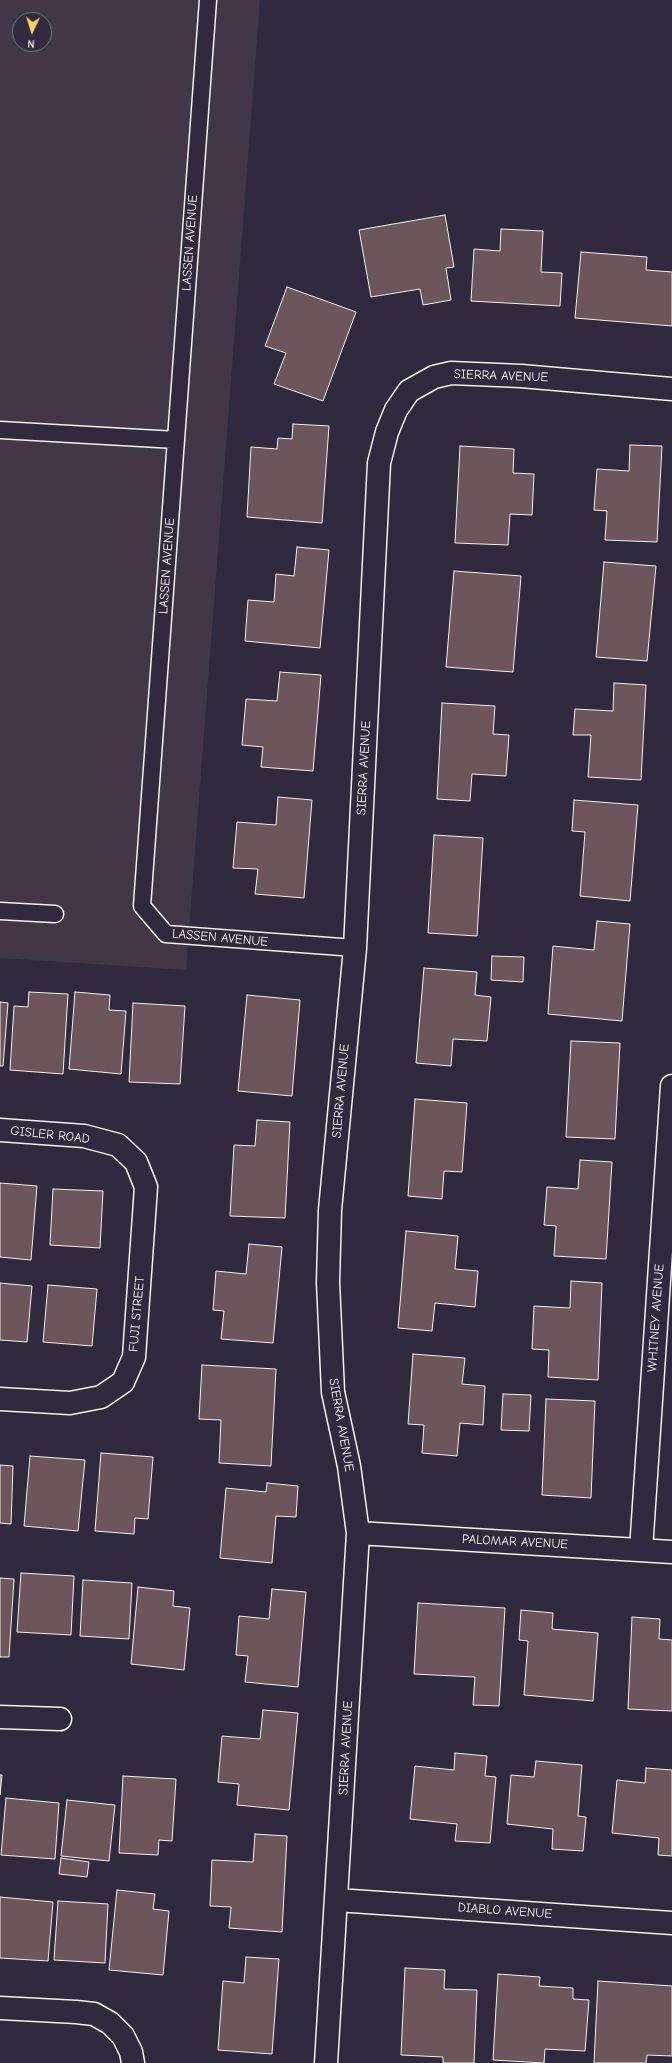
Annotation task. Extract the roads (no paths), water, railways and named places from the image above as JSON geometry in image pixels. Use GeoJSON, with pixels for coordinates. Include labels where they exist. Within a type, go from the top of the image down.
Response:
{"type":"FeatureCollection","features":[{"type":"Feature","properties":{"kind":"street","name":"SIERRA AVENUE"},"geometry":{"type":"LineString","coordinates":[[326,2063],[358,1533],[349,1466],[333,1392],[328,1282],[330,1210],[355,948],[379,463],[387,432],[396,410],[409,392],[422,382],[434,377],[451,373],[521,376],[672,389]]}},
{"type":"Feature","properties":{"kind":"street","name":"WHITNEY AVENUE"},"geometry":{"type":"LineString","coordinates":[[641,1550],[672,1086]]}},
{"type":"Feature","properties":{"kind":"street","name":"GISLER ROAD"},"geometry":{"type":"LineString","coordinates":[[0,1130],[84,1136],[118,1145],[136,1162],[146,1187],[142,1260]]}},
{"type":"Feature","properties":{"kind":"street","name":"FUJI STREET"},"geometry":{"type":"LineString","coordinates":[[0,1399],[70,1403],[101,1397],[123,1382],[134,1357],[142,1260]]}},
{"type":"Feature","properties":{"kind":"street","name":"PALOMAR AVENUE"},"geometry":{"type":"LineString","coordinates":[[358,1533],[672,1552]]}},
{"type":"Feature","properties":{"kind":"street"},"geometry":{"type":"LineString","coordinates":[[0,1717],[60,1719]]}},
{"type":"Feature","properties":{"kind":"street","name":"DIABLO AVENUE"},"geometry":{"type":"LineString","coordinates":[[337,1900],[672,1923]]}},
{"type":"Feature","properties":{"kind":"street"},"geometry":{"type":"LineString","coordinates":[[0,2008],[94,2014],[114,2027],[123,2036],[132,2057]]}},
{"type":"Feature","properties":{"kind":"lane","name":"LASSEN AVENUE"},"geometry":{"type":"LineString","coordinates":[[208,0],[142,906],[166,934],[355,948]]}},
{"type":"Feature","properties":{"kind":"lane"},"geometry":{"type":"LineString","coordinates":[[0,430],[176,440]]}},
{"type":"Feature","properties":{"kind":"lane"},"geometry":{"type":"LineString","coordinates":[[0,911],[55,914]]}}]}
